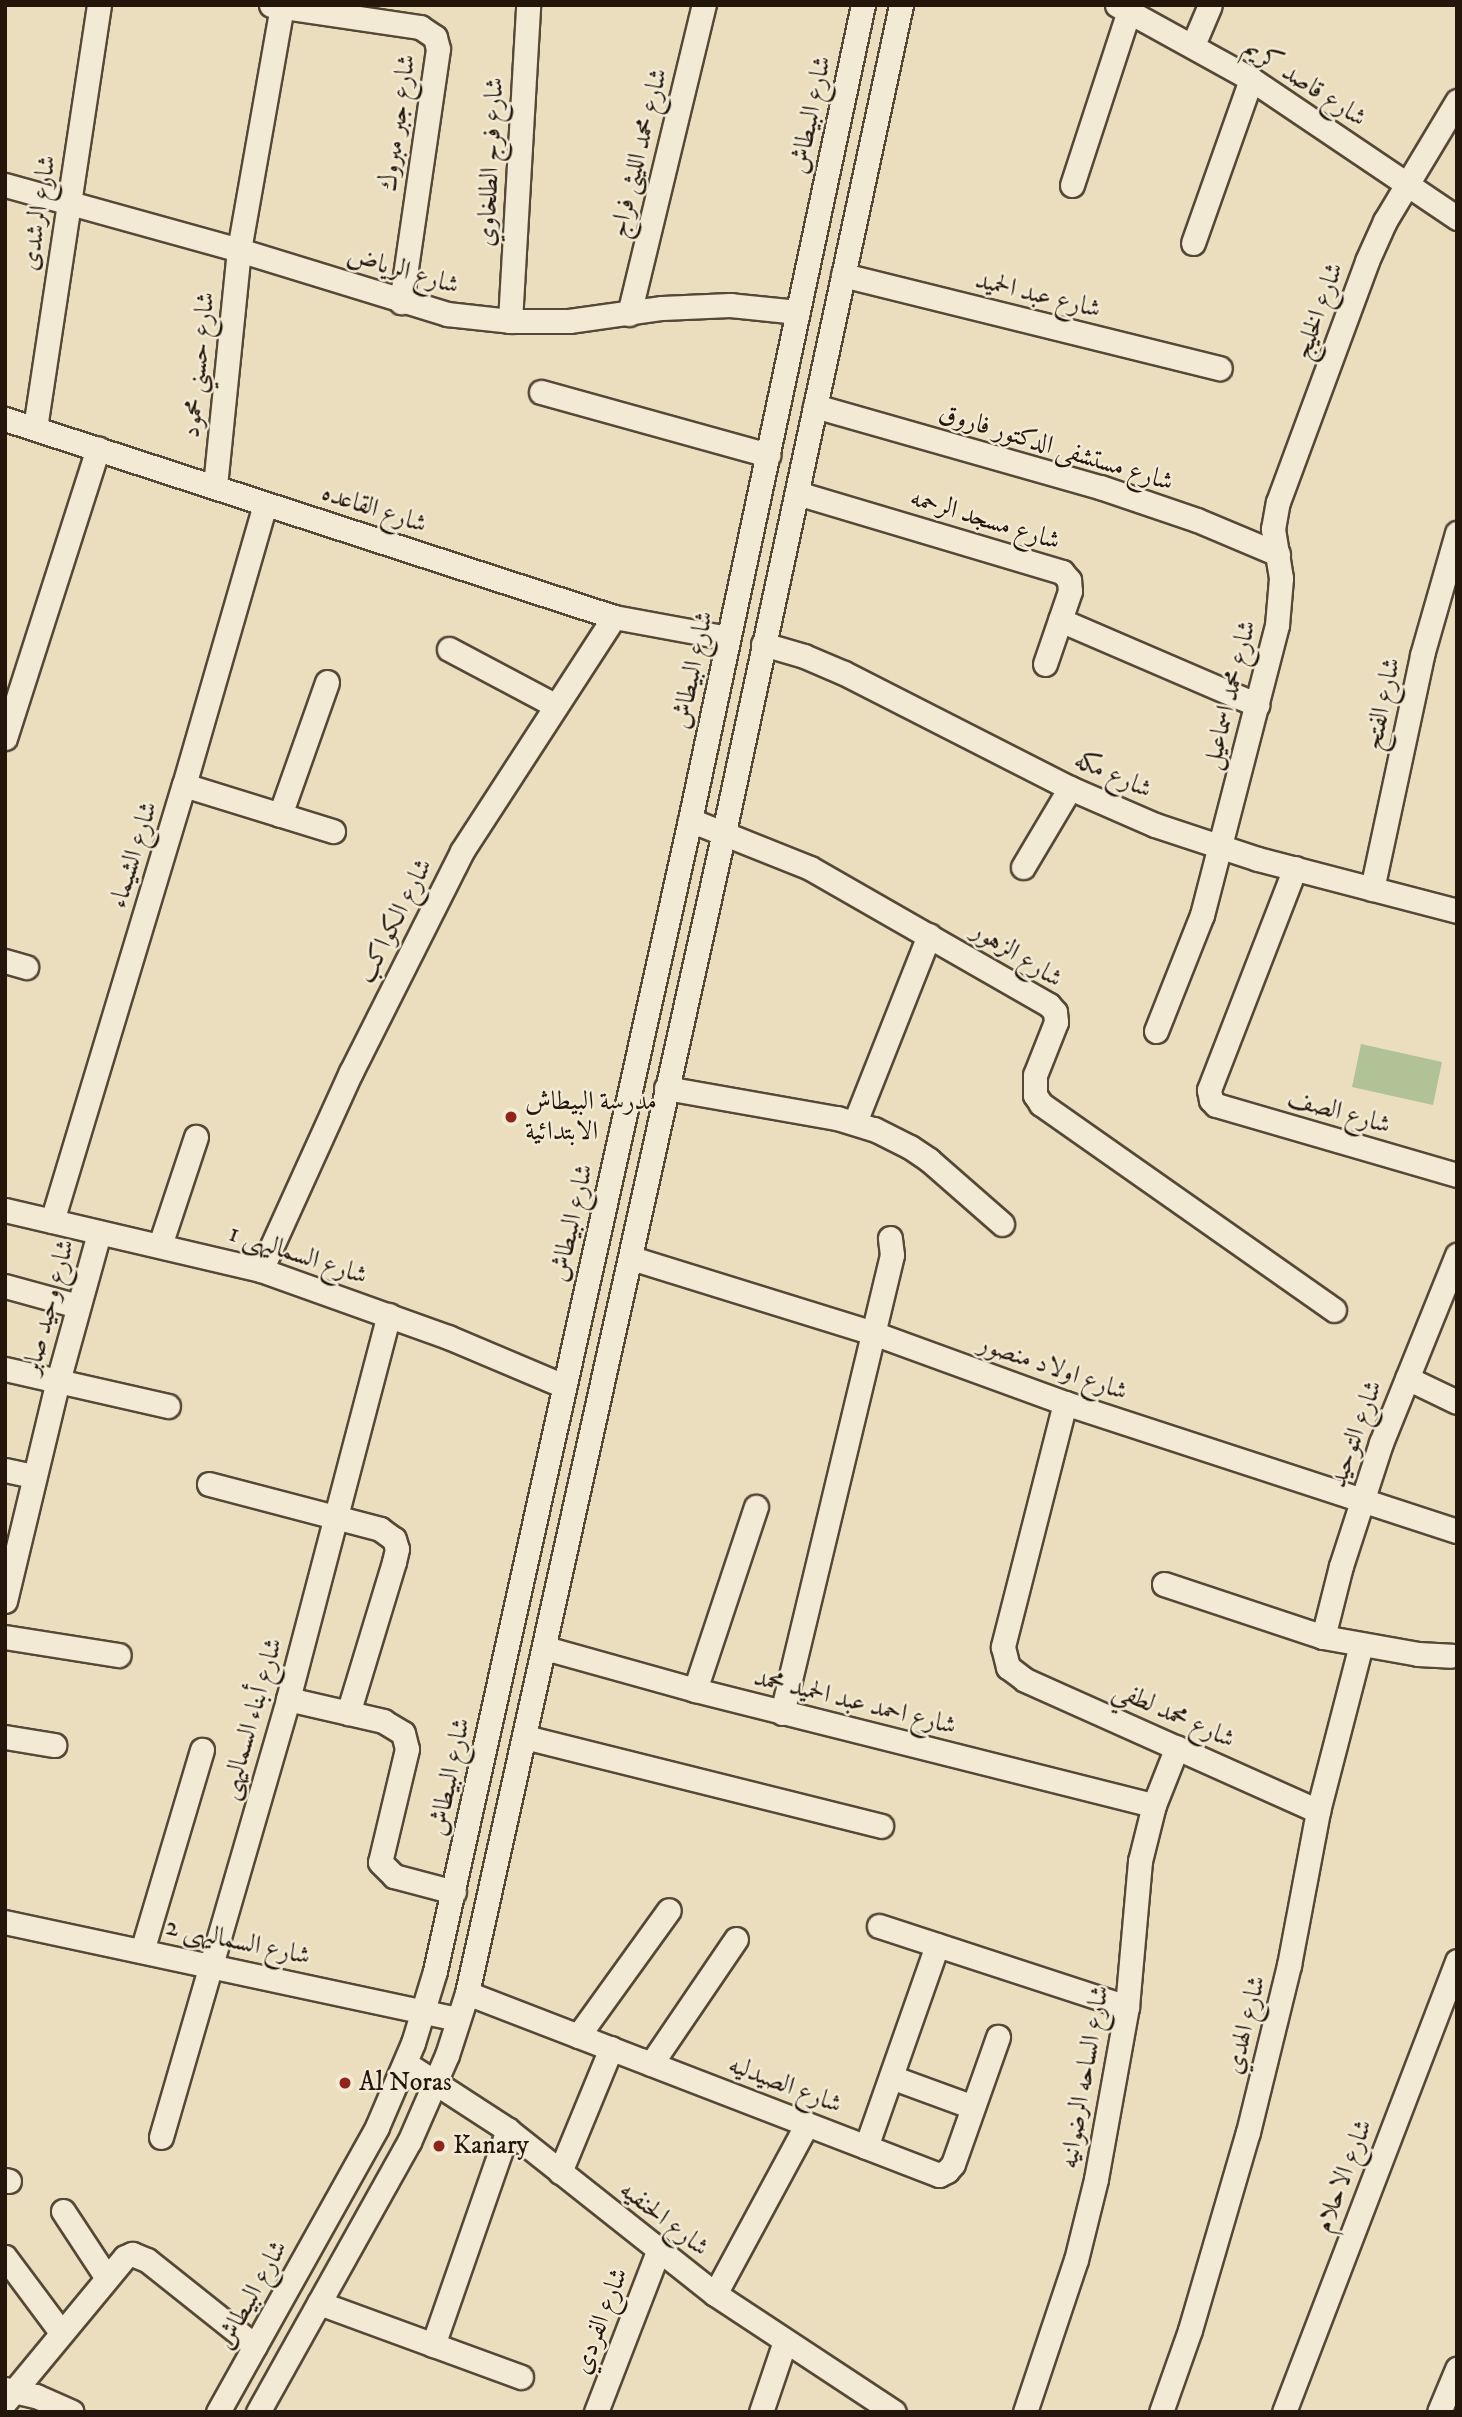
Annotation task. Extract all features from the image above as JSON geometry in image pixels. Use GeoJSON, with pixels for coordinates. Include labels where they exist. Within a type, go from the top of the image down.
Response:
{"type":"FeatureCollection","features":[{"type":"Feature","properties":{"kind":"street","name":"شارع الرشدى"},"geometry":{"type":"LineString","coordinates":[[35,428],[99,5]]}},
{"type":"Feature","properties":{"kind":"street","name":"شارع فرج الطلخاوي"},"geometry":{"type":"LineString","coordinates":[[510,321],[528,5]]}},
{"type":"Feature","properties":{"kind":"street","name":"شارع محمد الليثى فراج"},"geometry":{"type":"LineString","coordinates":[[629,314],[704,5]]}},
{"type":"Feature","properties":{"kind":"street","name":"شارع البيطاش"},"geometry":{"type":"LineString","coordinates":[[218,2412],[372,2137],[405,2063],[424,2010],[454,1892],[690,820],[863,5]]}},
{"type":"Feature","properties":{"kind":"street"},"geometry":{"type":"LineString","coordinates":[[258,2412],[394,2171],[436,2082],[467,1993],[724,832],[901,5]]}},
{"type":"Feature","properties":{"kind":"street"},"geometry":{"type":"LineString","coordinates":[[1193,45],[1210,5]]}},
{"type":"Feature","properties":{"kind":"street","name":"شارع حسني محمود"},"geometry":{"type":"LineString","coordinates":[[215,486],[239,250],[278,6]]}},
{"type":"Feature","properties":{"kind":"street","name":"شارع جبر مبروك"},"geometry":{"type":"LineString","coordinates":[[278,6],[420,27],[431,32],[437,43],[401,302]]}},
{"type":"Feature","properties":{"kind":"street"},"geometry":{"type":"LineString","coordinates":[[1072,185],[1123,8]]}},
{"type":"Feature","properties":{"kind":"street","name":"شارع قاصد كريم"},"geometry":{"type":"LineString","coordinates":[[1123,8],[1251,79],[1457,218]]}},
{"type":"Feature","properties":{"kind":"street"},"geometry":{"type":"LineString","coordinates":[[1193,243],[1251,79]]}},
{"type":"Feature","properties":{"kind":"street","name":"شارع الخليج"},"geometry":{"type":"LineString","coordinates":[[1278,554],[1273,529],[1278,502],[1367,261],[1406,182],[1457,101]]}},
{"type":"Feature","properties":{"kind":"street","name":"شارع الرياض"},"geometry":{"type":"LineString","coordinates":[[5,185],[239,250],[446,314],[510,321],[569,321],[696,305],[742,305],[798,312]]}},
{"type":"Feature","properties":{"kind":"street","name":"شارع عبد الحميد"},"geometry":{"type":"LineString","coordinates":[[843,275],[1220,368]]}},
{"type":"Feature","properties":{"kind":"street"},"geometry":{"type":"LineString","coordinates":[[541,392],[768,455]]}},
{"type":"Feature","properties":{"kind":"street","name":"شارع مستشفى الدكتور فاروق"},"geometry":{"type":"LineString","coordinates":[[815,406],[1100,487],[1206,524],[1278,554]]}},
{"type":"Feature","properties":{"kind":"street","name":"شارع القاعده"},"geometry":{"type":"LineString","coordinates":[[5,419],[614,617],[728,638]]}},
{"type":"Feature","properties":{"kind":"street"},"geometry":{"type":"LineString","coordinates":[[5,737],[98,449]]}},
{"type":"Feature","properties":{"kind":"street","name":"شارع مسجد الرحمه"},"geometry":{"type":"LineString","coordinates":[[797,493],[1062,572],[1071,586],[1045,664]]}},
{"type":"Feature","properties":{"kind":"street","name":"شارع الشيماء"},"geometry":{"type":"LineString","coordinates":[[52,1221],[184,785],[265,504]]}},
{"type":"Feature","properties":{"kind":"street","name":"شارع الفتح"},"geometry":{"type":"LineString","coordinates":[[1372,889],[1428,629],[1457,533]]}},
{"type":"Feature","properties":{"kind":"street","name":"شارع محمد اسماعيل"},"geometry":{"type":"LineString","coordinates":[[1156,1031],[1187,958],[1222,848],[1281,602],[1278,554]]}},
{"type":"Feature","properties":{"kind":"street","name":"شارع الكواكب"},"geometry":{"type":"LineString","coordinates":[[261,1270],[351,1072],[462,851],[614,617]]}},
{"type":"Feature","properties":{"kind":"street"},"geometry":{"type":"LineString","coordinates":[[1060,620],[1257,705]]}},
{"type":"Feature","properties":{"kind":"street","name":"شارع مكه"},"geometry":{"type":"LineString","coordinates":[[763,645],[804,656],[844,673],[1070,788],[1155,825],[1222,848],[1457,911]]}},
{"type":"Feature","properties":{"kind":"street"},"geometry":{"type":"LineString","coordinates":[[449,649],[556,706]]}},
{"type":"Feature","properties":{"kind":"street"},"geometry":{"type":"LineString","coordinates":[[280,815],[327,682]]}},
{"type":"Feature","properties":{"kind":"street"},"geometry":{"type":"LineString","coordinates":[[184,785],[333,831]]}},
{"type":"Feature","properties":{"kind":"street"},"geometry":{"type":"LineString","coordinates":[[1024,867],[1070,788]]}},
{"type":"Feature","properties":{"kind":"street","name":"شارع الزهور"},"geometry":{"type":"LineString","coordinates":[[690,820],[810,869],[1053,1008],[1056,1022],[1034,1085],[1041,1104],[1334,1310]]}},
{"type":"Feature","properties":{"kind":"street","name":"شارع الصف"},"geometry":{"type":"LineString","coordinates":[[1295,868],[1210,1096],[1216,1105],[1457,1175]]}},
{"type":"Feature","properties":{"kind":"street"},"geometry":{"type":"LineString","coordinates":[[855,1122],[929,935]]}},
{"type":"Feature","properties":{"kind":"street"},"geometry":{"type":"LineString","coordinates":[[666,1088],[855,1122],[910,1147],[1002,1224]]}},
{"type":"Feature","properties":{"kind":"street"},"geometry":{"type":"LineString","coordinates":[[160,1245],[196,1137]]}},
{"type":"Feature","properties":{"kind":"street","name":"شارع السماليهى 1"},"geometry":{"type":"LineString","coordinates":[[5,1210],[261,1270],[389,1315],[564,1386]]}},
{"type":"Feature","properties":{"kind":"street","name":"شارع وحيد صابر"},"geometry":{"type":"LineString","coordinates":[[5,1601],[58,1381],[99,1233]]}},
{"type":"Feature","properties":{"kind":"street"},"geometry":{"type":"LineString","coordinates":[[782,1713],[893,1249],[890,1238]]}},
{"type":"Feature","properties":{"kind":"street","name":"شارع التوحيد"},"geometry":{"type":"LineString","coordinates":[[1323,1637],[1362,1500],[1407,1378],[1457,1255]]}},
{"type":"Feature","properties":{"kind":"street","name":"شارع اولاد منصور"},"geometry":{"type":"LineString","coordinates":[[631,1258],[873,1334],[1065,1403],[1457,1531]]}},
{"type":"Feature","properties":{"kind":"street"},"geometry":{"type":"LineString","coordinates":[[5,1286],[78,1306]]}},
{"type":"Feature","properties":{"kind":"street","name":"شارع أبناء السماليهى"},"geometry":{"type":"LineString","coordinates":[[161,2137],[288,1699],[389,1315]]}},
{"type":"Feature","properties":{"kind":"street"},"geometry":{"type":"LineString","coordinates":[[5,1369],[168,1406]]}},
{"type":"Feature","properties":{"kind":"street"},"geometry":{"type":"LineString","coordinates":[[1407,1378],[1457,1402]]}},
{"type":"Feature","properties":{"kind":"street","name":"شارع محمد لطفي"},"geometry":{"type":"LineString","coordinates":[[1065,1403],[1003,1647],[1008,1667],[1025,1680],[1318,1811]]}},
{"type":"Feature","properties":{"kind":"street"},"geometry":{"type":"LineString","coordinates":[[5,1470],[34,1476]]}},
{"type":"Feature","properties":{"kind":"street"},"geometry":{"type":"LineString","coordinates":[[209,1484],[338,1516],[385,1531],[394,1539],[397,1549],[348,1713]]}},
{"type":"Feature","properties":{"kind":"street"},"geometry":{"type":"LineString","coordinates":[[695,1690],[756,1507]]}},
{"type":"Feature","properties":{"kind":"street"},"geometry":{"type":"LineString","coordinates":[[1164,1584],[1323,1637],[1362,1645],[1451,1656]]}},
{"type":"Feature","properties":{"kind":"street"},"geometry":{"type":"LineString","coordinates":[[515,1610],[551,1620]]}},
{"type":"Feature","properties":{"kind":"street"},"geometry":{"type":"LineString","coordinates":[[5,1637],[119,1655]]}},
{"type":"Feature","properties":{"kind":"street","name":"شارع الهدي"},"geometry":{"type":"LineString","coordinates":[[1161,2412],[1190,2330],[1248,2132],[1289,1965],[1318,1811],[1362,1645]]}},
{"type":"Feature","properties":{"kind":"street","name":"شارع احمد عبد الحميد محمد"},"geometry":{"type":"LineString","coordinates":[[545,1648],[782,1713],[1154,1805]]}},
{"type":"Feature","properties":{"kind":"street"},"geometry":{"type":"LineString","coordinates":[[288,1699],[391,1723],[403,1733],[406,1740],[405,1757],[380,1855],[383,1868],[394,1876],[454,1892]]}},
{"type":"Feature","properties":{"kind":"street"},"geometry":{"type":"LineString","coordinates":[[5,1737],[54,1745]]}},
{"type":"Feature","properties":{"kind":"street"},"geometry":{"type":"LineString","coordinates":[[525,1737],[881,1826]]}},
{"type":"Feature","properties":{"kind":"street","name":"شارع الساحه الرضوانيه"},"geometry":{"type":"LineString","coordinates":[[1025,2412],[1076,2260],[1096,2179],[1127,2007],[1140,1861],[1154,1805],[1177,1747]]}},
{"type":"Feature","properties":{"kind":"street"},"geometry":{"type":"LineString","coordinates":[[142,1951],[202,1750]]}},
{"type":"Feature","properties":{"kind":"street"},"geometry":{"type":"LineString","coordinates":[[578,2036],[669,1910]]}},
{"type":"Feature","properties":{"kind":"street","name":"شارع السماليهى 2"},"geometry":{"type":"LineString","coordinates":[[5,1922],[458,2019]]}},
{"type":"Feature","properties":{"kind":"street"},"geometry":{"type":"LineString","coordinates":[[879,1926],[1127,2007]]}},
{"type":"Feature","properties":{"kind":"street"},"geometry":{"type":"LineString","coordinates":[[651,2064],[736,1939]]}},
{"type":"Feature","properties":{"kind":"street"},"geometry":{"type":"LineString","coordinates":[[866,2147],[937,1945]]}},
{"type":"Feature","properties":{"kind":"street","name":"شارع الاحلام"},"geometry":{"type":"LineString","coordinates":[[1284,2412],[1457,1961]]}},
{"type":"Feature","properties":{"kind":"street","name":"شارع الصيدليه"},"geometry":{"type":"LineString","coordinates":[[467,1993],[930,2173],[944,2174],[953,2164],[998,2037]]}},
{"type":"Feature","properties":{"kind":"street"},"geometry":{"type":"LineString","coordinates":[[560,2172],[611,2048]]}},
{"type":"Feature","properties":{"kind":"street","name":"شارع الحنفيه"},"geometry":{"type":"LineString","coordinates":[[405,2063],[508,2130],[715,2294],[894,2412]]}},
{"type":"Feature","properties":{"kind":"street"},"geometry":{"type":"LineString","coordinates":[[891,2077],[973,2107]]}},
{"type":"Feature","properties":{"kind":"street"},"geometry":{"type":"LineString","coordinates":[[715,2294],[807,2124]]}},
{"type":"Feature","properties":{"kind":"street"},"geometry":{"type":"LineString","coordinates":[[433,2345],[508,2130]]}},
{"type":"Feature","properties":{"kind":"street"},"geometry":{"type":"LineString","coordinates":[[63,2211],[107,2278]]}},
{"type":"Feature","properties":{"kind":"street","name":"شارع الفردي"},"geometry":{"type":"LineString","coordinates":[[596,2412],[658,2251]]}},
{"type":"Feature","properties":{"kind":"street"},"geometry":{"type":"LineString","coordinates":[[72,2412],[8,2394],[125,2257],[139,2256],[255,2346]]}},
{"type":"Feature","properties":{"kind":"street"},"geometry":{"type":"LineString","coordinates":[[5,2257],[61,2332]]}},
{"type":"Feature","properties":{"kind":"street"},"geometry":{"type":"LineString","coordinates":[[319,2303],[521,2377]]}},
{"type":"Feature","properties":{"kind":"street"},"geometry":{"type":"LineString","coordinates":[[761,2412],[785,2341]]}},
{"type":"Feature","properties":{"kind":"street"},"geometry":{"type":"LineString","coordinates":[[1439,2412],[1457,2369]]}},
{"type":"Feature","properties":{"kind":"green space"},"geometry":{"type":"Polygon","coordinates":[[[1361,1044],[1442,1062],[1433,1105],[1352,1087],[1361,1044]]]}},
{"type":"Feature","properties":{"kind":"place","name":"مدرسة البيطاش الابتدائية"},"geometry":{"type":"Point","coordinates":[511,1117]}},
{"type":"Feature","properties":{"kind":"place","name":"Al Noras"},"geometry":{"type":"Point","coordinates":[345,2083]}},
{"type":"Feature","properties":{"kind":"place","name":"Kanary"},"geometry":{"type":"Point","coordinates":[439,2146]}}]}
